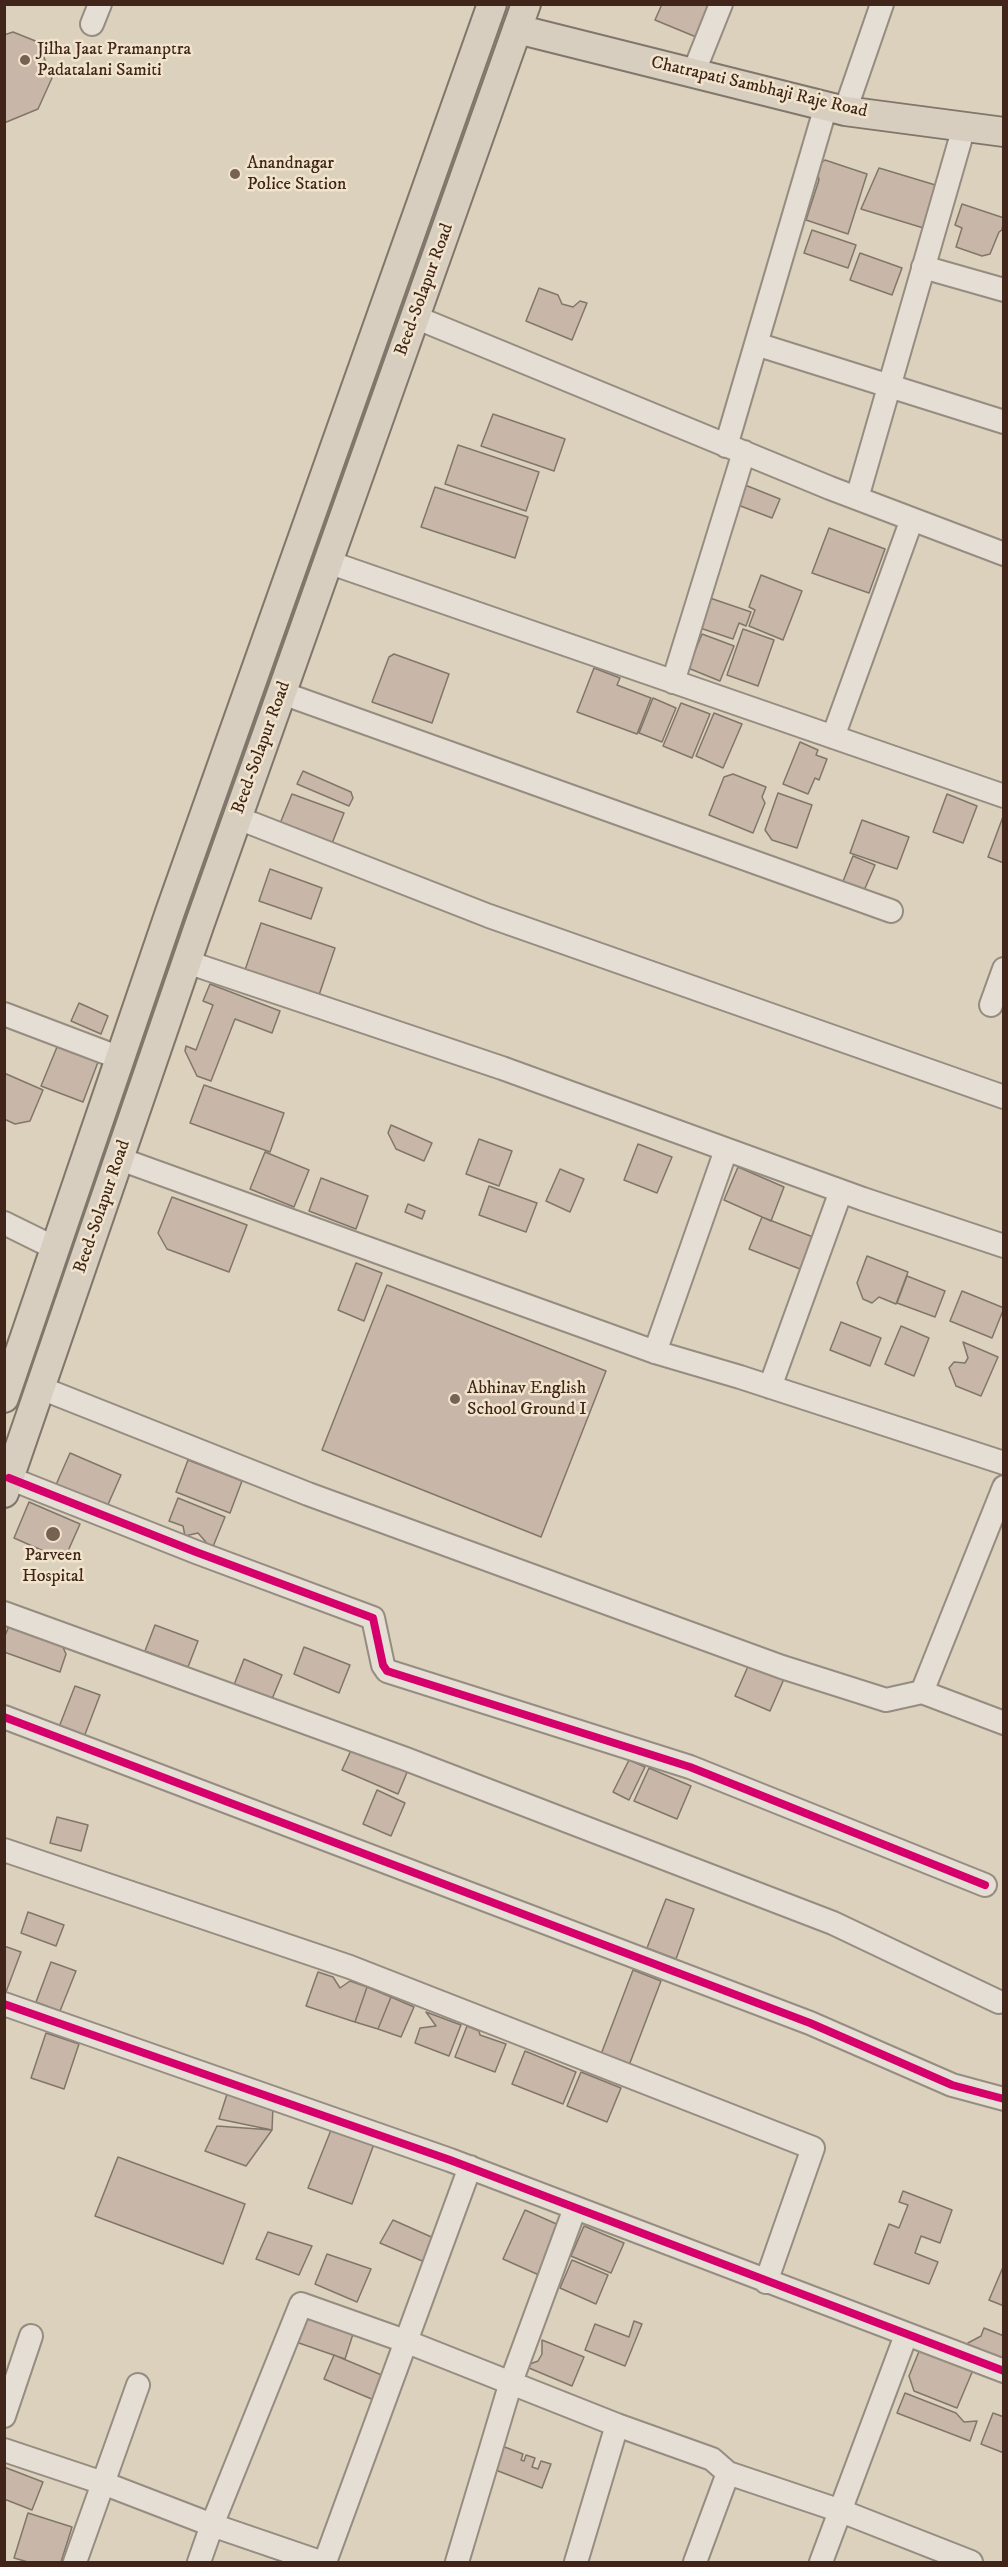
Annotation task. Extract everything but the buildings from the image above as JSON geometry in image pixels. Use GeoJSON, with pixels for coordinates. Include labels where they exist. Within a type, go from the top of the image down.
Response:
{"type":"FeatureCollection","features":[{"type":"Feature","properties":{"kind":"main road","name":"Beed-Solapur Road"},"geometry":{"type":"LineString","coordinates":[[4,1398],[57,1249],[174,901],[492,4]]}},
{"type":"Feature","properties":{"kind":"main road","name":"Beed-Solapur Road"},"geometry":{"type":"LineString","coordinates":[[7,1486],[187,962],[521,17]]}},
{"type":"Feature","properties":{"kind":"main road","name":"Chatrapati Sambhaji Raje Road"},"geometry":{"type":"LineString","coordinates":[[521,17],[693,74],[836,109],[1004,132]]}},
{"type":"Feature","properties":{"kind":"street"},"geometry":{"type":"LineString","coordinates":[[693,74],[721,4]]}},
{"type":"Feature","properties":{"kind":"street"},"geometry":{"type":"LineString","coordinates":[[673,682],[735,449],[756,344],[836,109],[882,4]]}},
{"type":"Feature","properties":{"kind":"street"},"geometry":{"type":"LineString","coordinates":[[857,498],[964,127]]}},
{"type":"Feature","properties":{"kind":"street"},"geometry":{"type":"LineString","coordinates":[[923,267],[1004,290]]}},
{"type":"Feature","properties":{"kind":"street"},"geometry":{"type":"LineString","coordinates":[[415,317],[735,449],[1004,554]]}},
{"type":"Feature","properties":{"kind":"street"},"geometry":{"type":"LineString","coordinates":[[756,344],[1004,422]]}},
{"type":"Feature","properties":{"kind":"street"},"geometry":{"type":"LineString","coordinates":[[833,737],[912,519]]}},
{"type":"Feature","properties":{"kind":"street"},"geometry":{"type":"LineString","coordinates":[[328,562],[1004,796]]}},
{"type":"Feature","properties":{"kind":"street"},"geometry":{"type":"LineString","coordinates":[[282,693],[891,911]]}},
{"type":"Feature","properties":{"kind":"street"},"geometry":{"type":"LineString","coordinates":[[238,818],[489,916],[1004,1097]]}},
{"type":"Feature","properties":{"kind":"street"},"geometry":{"type":"LineString","coordinates":[[187,962],[502,1068],[841,1191],[1004,1246]]}},
{"type":"Feature","properties":{"kind":"street"},"geometry":{"type":"LineString","coordinates":[[991,1005],[1004,969]]}},
{"type":"Feature","properties":{"kind":"street"},"geometry":{"type":"LineString","coordinates":[[4,1014],[120,1058]]}},
{"type":"Feature","properties":{"kind":"street"},"geometry":{"type":"LineString","coordinates":[[656,1352],[726,1150]]}},
{"type":"Feature","properties":{"kind":"street"},"geometry":{"type":"LineString","coordinates":[[120,1159],[656,1352],[1004,1463]]}},
{"type":"Feature","properties":{"kind":"street"},"geometry":{"type":"LineString","coordinates":[[770,1387],[841,1191]]}},
{"type":"Feature","properties":{"kind":"street"},"geometry":{"type":"LineString","coordinates":[[4,1223],[57,1249]]}},
{"type":"Feature","properties":{"kind":"street"},"geometry":{"type":"LineString","coordinates":[[40,1391],[51,1392],[308,1494],[782,1667],[886,1700],[922,1692],[1004,1723]]}},
{"type":"Feature","properties":{"kind":"street"},"geometry":{"type":"LineString","coordinates":[[7,1486],[196,1552],[373,1618],[383,1665],[387,1671],[690,1767],[985,1885]]}},
{"type":"Feature","properties":{"kind":"street"},"geometry":{"type":"LineString","coordinates":[[922,1692],[999,1515],[1004,1487]]}},
{"type":"Feature","properties":{"kind":"street"},"geometry":{"type":"LineString","coordinates":[[4,1613],[406,1759],[833,1923],[999,2002]]}},
{"type":"Feature","properties":{"kind":"street"},"geometry":{"type":"LineString","coordinates":[[4,1717],[799,2019],[952,2085],[1004,2099]]}},
{"type":"Feature","properties":{"kind":"street"},"geometry":{"type":"LineString","coordinates":[[4,1850],[350,1967],[813,2148],[766,2282]]}},
{"type":"Feature","properties":{"kind":"street"},"geometry":{"type":"LineString","coordinates":[[4,2004],[470,2167],[1004,2371]]}},
{"type":"Feature","properties":{"kind":"street"},"geometry":{"type":"LineString","coordinates":[[325,2562],[470,2167]]}},
{"type":"Feature","properties":{"kind":"street"},"geometry":{"type":"LineString","coordinates":[[457,2562],[511,2382],[575,2208]]}},
{"type":"Feature","properties":{"kind":"street"},"geometry":{"type":"LineString","coordinates":[[199,2562],[301,2304],[405,2341],[712,2459],[728,2473],[841,2511],[971,2562]]}},
{"type":"Feature","properties":{"kind":"street"},"geometry":{"type":"LineString","coordinates":[[821,2562],[906,2335]]}},
{"type":"Feature","properties":{"kind":"street"},"geometry":{"type":"LineString","coordinates":[[4,2416],[31,2336]]}},
{"type":"Feature","properties":{"kind":"street"},"geometry":{"type":"LineString","coordinates":[[75,2562],[138,2385]]}},
{"type":"Feature","properties":{"kind":"street"},"geometry":{"type":"LineString","coordinates":[[576,2562],[617,2424]]}},
{"type":"Feature","properties":{"kind":"street"},"geometry":{"type":"LineString","coordinates":[[4,2450],[103,2483],[212,2525],[320,2562]]}},
{"type":"Feature","properties":{"kind":"street"},"geometry":{"type":"LineString","coordinates":[[695,2562],[728,2473]]}},
{"type":"Feature","properties":{"kind":"cycle path"},"geometry":{"type":"LineString","coordinates":[[9,1478],[196,1552],[373,1618],[383,1665],[387,1671],[690,1767],[985,1885]]}},
{"type":"Feature","properties":{"kind":"cycle path"},"geometry":{"type":"LineString","coordinates":[[4,1717],[810,2023],[952,2085],[1004,2099]]}},
{"type":"Feature","properties":{"kind":"cycle path"},"geometry":{"type":"LineString","coordinates":[[4,2004],[450,2160],[1004,2371]]}},
{"type":"Feature","properties":{"kind":"place","name":"Jilha Jaat Pramanptra Padatalani Samiti"},"geometry":{"type":"Point","coordinates":[25,60]}},
{"type":"Feature","properties":{"kind":"place","name":"Anandnagar Police Station"},"geometry":{"type":"Point","coordinates":[235,174]}},
{"type":"Feature","properties":{"kind":"place","name":"Abhinav English School Ground I"},"geometry":{"type":"Point","coordinates":[455,1399]}},
{"type":"Feature","properties":{"kind":"place","name":"Parveen Hospital"},"geometry":{"type":"Point","coordinates":[53,1534]}}]}
